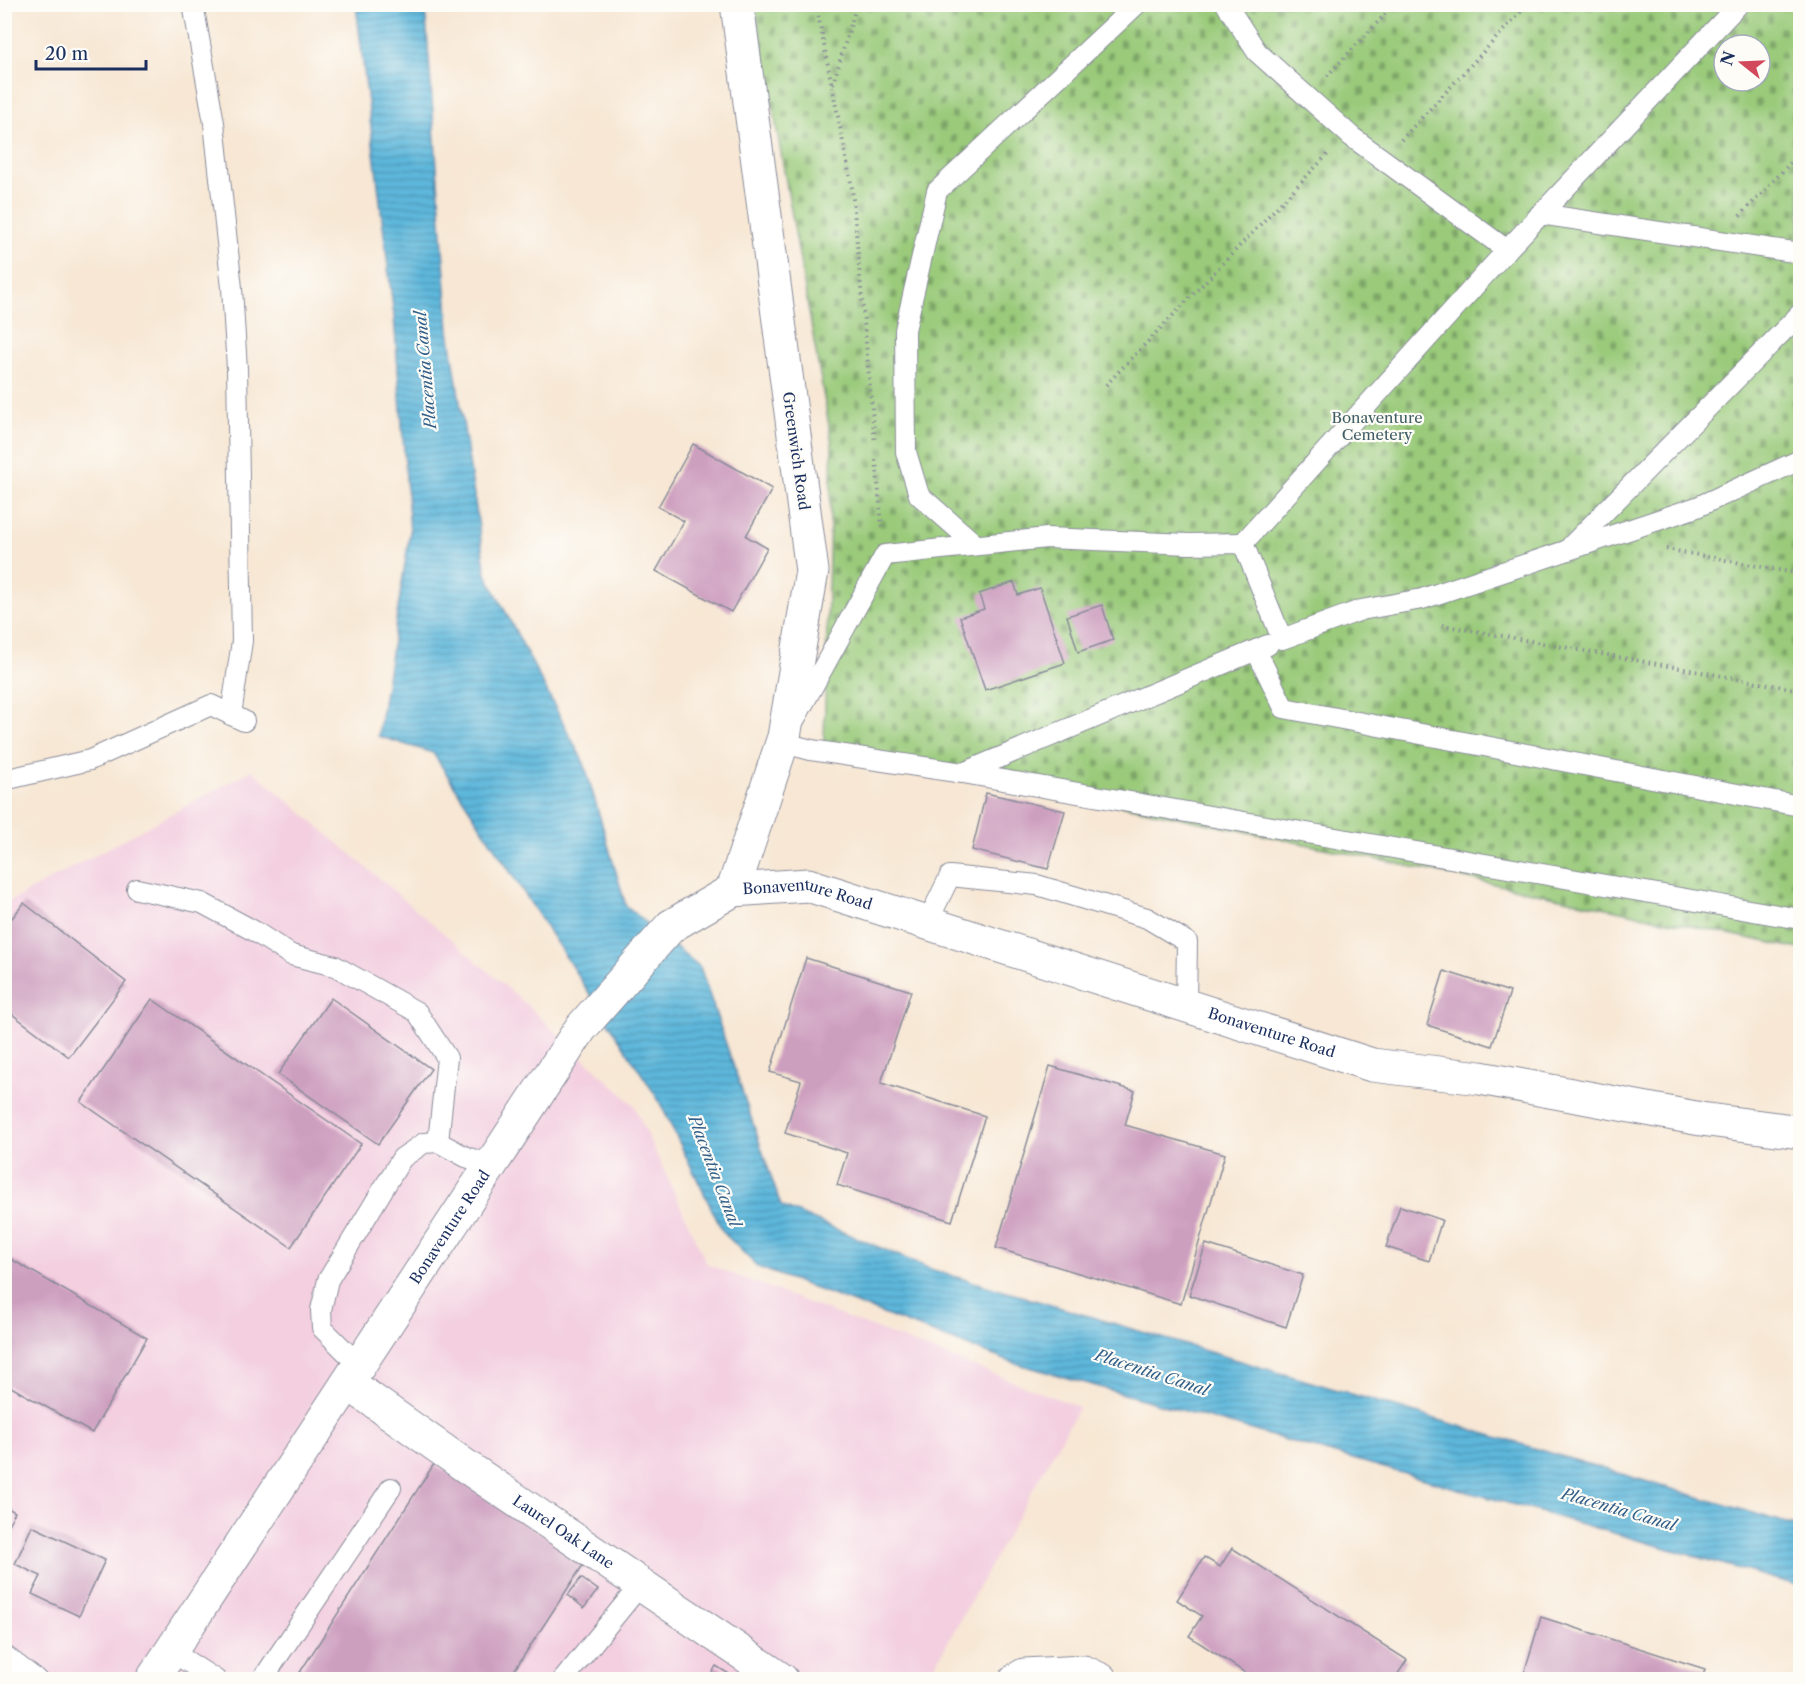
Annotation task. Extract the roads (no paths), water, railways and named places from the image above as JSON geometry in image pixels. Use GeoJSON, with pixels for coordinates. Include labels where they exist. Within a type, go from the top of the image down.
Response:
{"type":"FeatureCollection","features":[{"type":"Feature","properties":{"kind":"street","name":"Greenwich Road"},"geometry":{"type":"LineString","coordinates":[[733,890],[783,740],[812,571],[737,4]]}},
{"type":"Feature","properties":{"kind":"street","name":"Bonaventure Road"},"geometry":{"type":"LineString","coordinates":[[152,1680],[581,1028],[671,926],[733,890],[808,885],[1372,1065],[1480,1078],[1701,1119],[1800,1132]]}},
{"type":"Feature","properties":{"kind":"street","name":"Laurel Oak Lane"},"geometry":{"type":"LineString","coordinates":[[353,1374],[641,1584],[782,1680]]}},
{"type":"Feature","properties":{"kind":"street"},"geometry":{"type":"LineString","coordinates":[[1016,1680],[1024,1675],[1083,1672],[1101,1680]]}},
{"type":"Feature","properties":{"kind":"lane"},"geometry":{"type":"LineString","coordinates":[[4,780],[90,760],[211,705],[238,718],[242,641],[237,357],[214,123],[192,4]]}},
{"type":"Feature","properties":{"kind":"lane"},"geometry":{"type":"LineString","coordinates":[[976,545],[919,495],[906,452],[905,330],[937,191],[1137,4]]}},
{"type":"Feature","properties":{"kind":"lane"},"geometry":{"type":"LineString","coordinates":[[1226,4],[1257,52],[1348,134],[1507,250]]}},
{"type":"Feature","properties":{"kind":"lane"},"geometry":{"type":"LineString","coordinates":[[1739,4],[1540,214],[1243,543],[1189,544],[1047,538],[885,555],[783,740],[811,750],[963,773],[1800,919]]}},
{"type":"Feature","properties":{"kind":"lane"},"geometry":{"type":"LineString","coordinates":[[1540,214],[1800,253]]}},
{"type":"Feature","properties":{"kind":"lane"},"geometry":{"type":"LineString","coordinates":[[1567,550],[1800,314]]}},
{"type":"Feature","properties":{"kind":"lane"},"geometry":{"type":"LineString","coordinates":[[963,773],[1282,639],[1361,610],[1422,599],[1697,507],[1800,460]]}},
{"type":"Feature","properties":{"kind":"lane"},"geometry":{"type":"LineString","coordinates":[[1243,543],[1282,639]]}},
{"type":"Feature","properties":{"kind":"lane"},"geometry":{"type":"LineString","coordinates":[[1256,650],[1284,708],[1800,806]]}},
{"type":"Feature","properties":{"kind":"lane"},"geometry":{"type":"LineString","coordinates":[[927,924],[951,876],[1037,885],[1147,918],[1187,942],[1186,1006]]}},
{"type":"Feature","properties":{"kind":"lane"},"geometry":{"type":"LineString","coordinates":[[137,889],[202,903],[254,931],[291,955],[335,966],[417,1012],[447,1058],[438,1142]]}},
{"type":"Feature","properties":{"kind":"lane"},"geometry":{"type":"LineString","coordinates":[[353,1374],[322,1328],[321,1310],[328,1280],[402,1158],[424,1143],[438,1142],[466,1157],[491,1166]]}},
{"type":"Feature","properties":{"kind":"lane"},"geometry":{"type":"LineString","coordinates":[[262,1680],[391,1488]]}},
{"type":"Feature","properties":{"kind":"lane"},"geometry":{"type":"LineString","coordinates":[[563,1680],[641,1584]]}},
{"type":"Feature","properties":{"kind":"lane"},"geometry":{"type":"LineString","coordinates":[[171,1651],[216,1680]]}},
{"type":"Feature","properties":{"kind":"lane"},"geometry":{"type":"LineString","coordinates":[[4,1655],[37,1680]]}},
{"type":"Feature","properties":{"kind":"water","name":"Placentia Canal"},"geometry":{"type":"Polygon","coordinates":[[[356,5],[425,5],[449,330],[486,574],[584,763],[626,906],[700,967],[781,1206],[933,1270],[1800,1527],[1800,1586],[1008,1361],[758,1267],[723,1232],[658,1099],[433,753],[378,736],[410,532],[394,316],[356,5]]]}},
{"type":"Feature","properties":{"kind":"park label","name":"Bonaventure Cemetery"},"geometry":{"type":"Point","coordinates":[1377,426]}}]}
